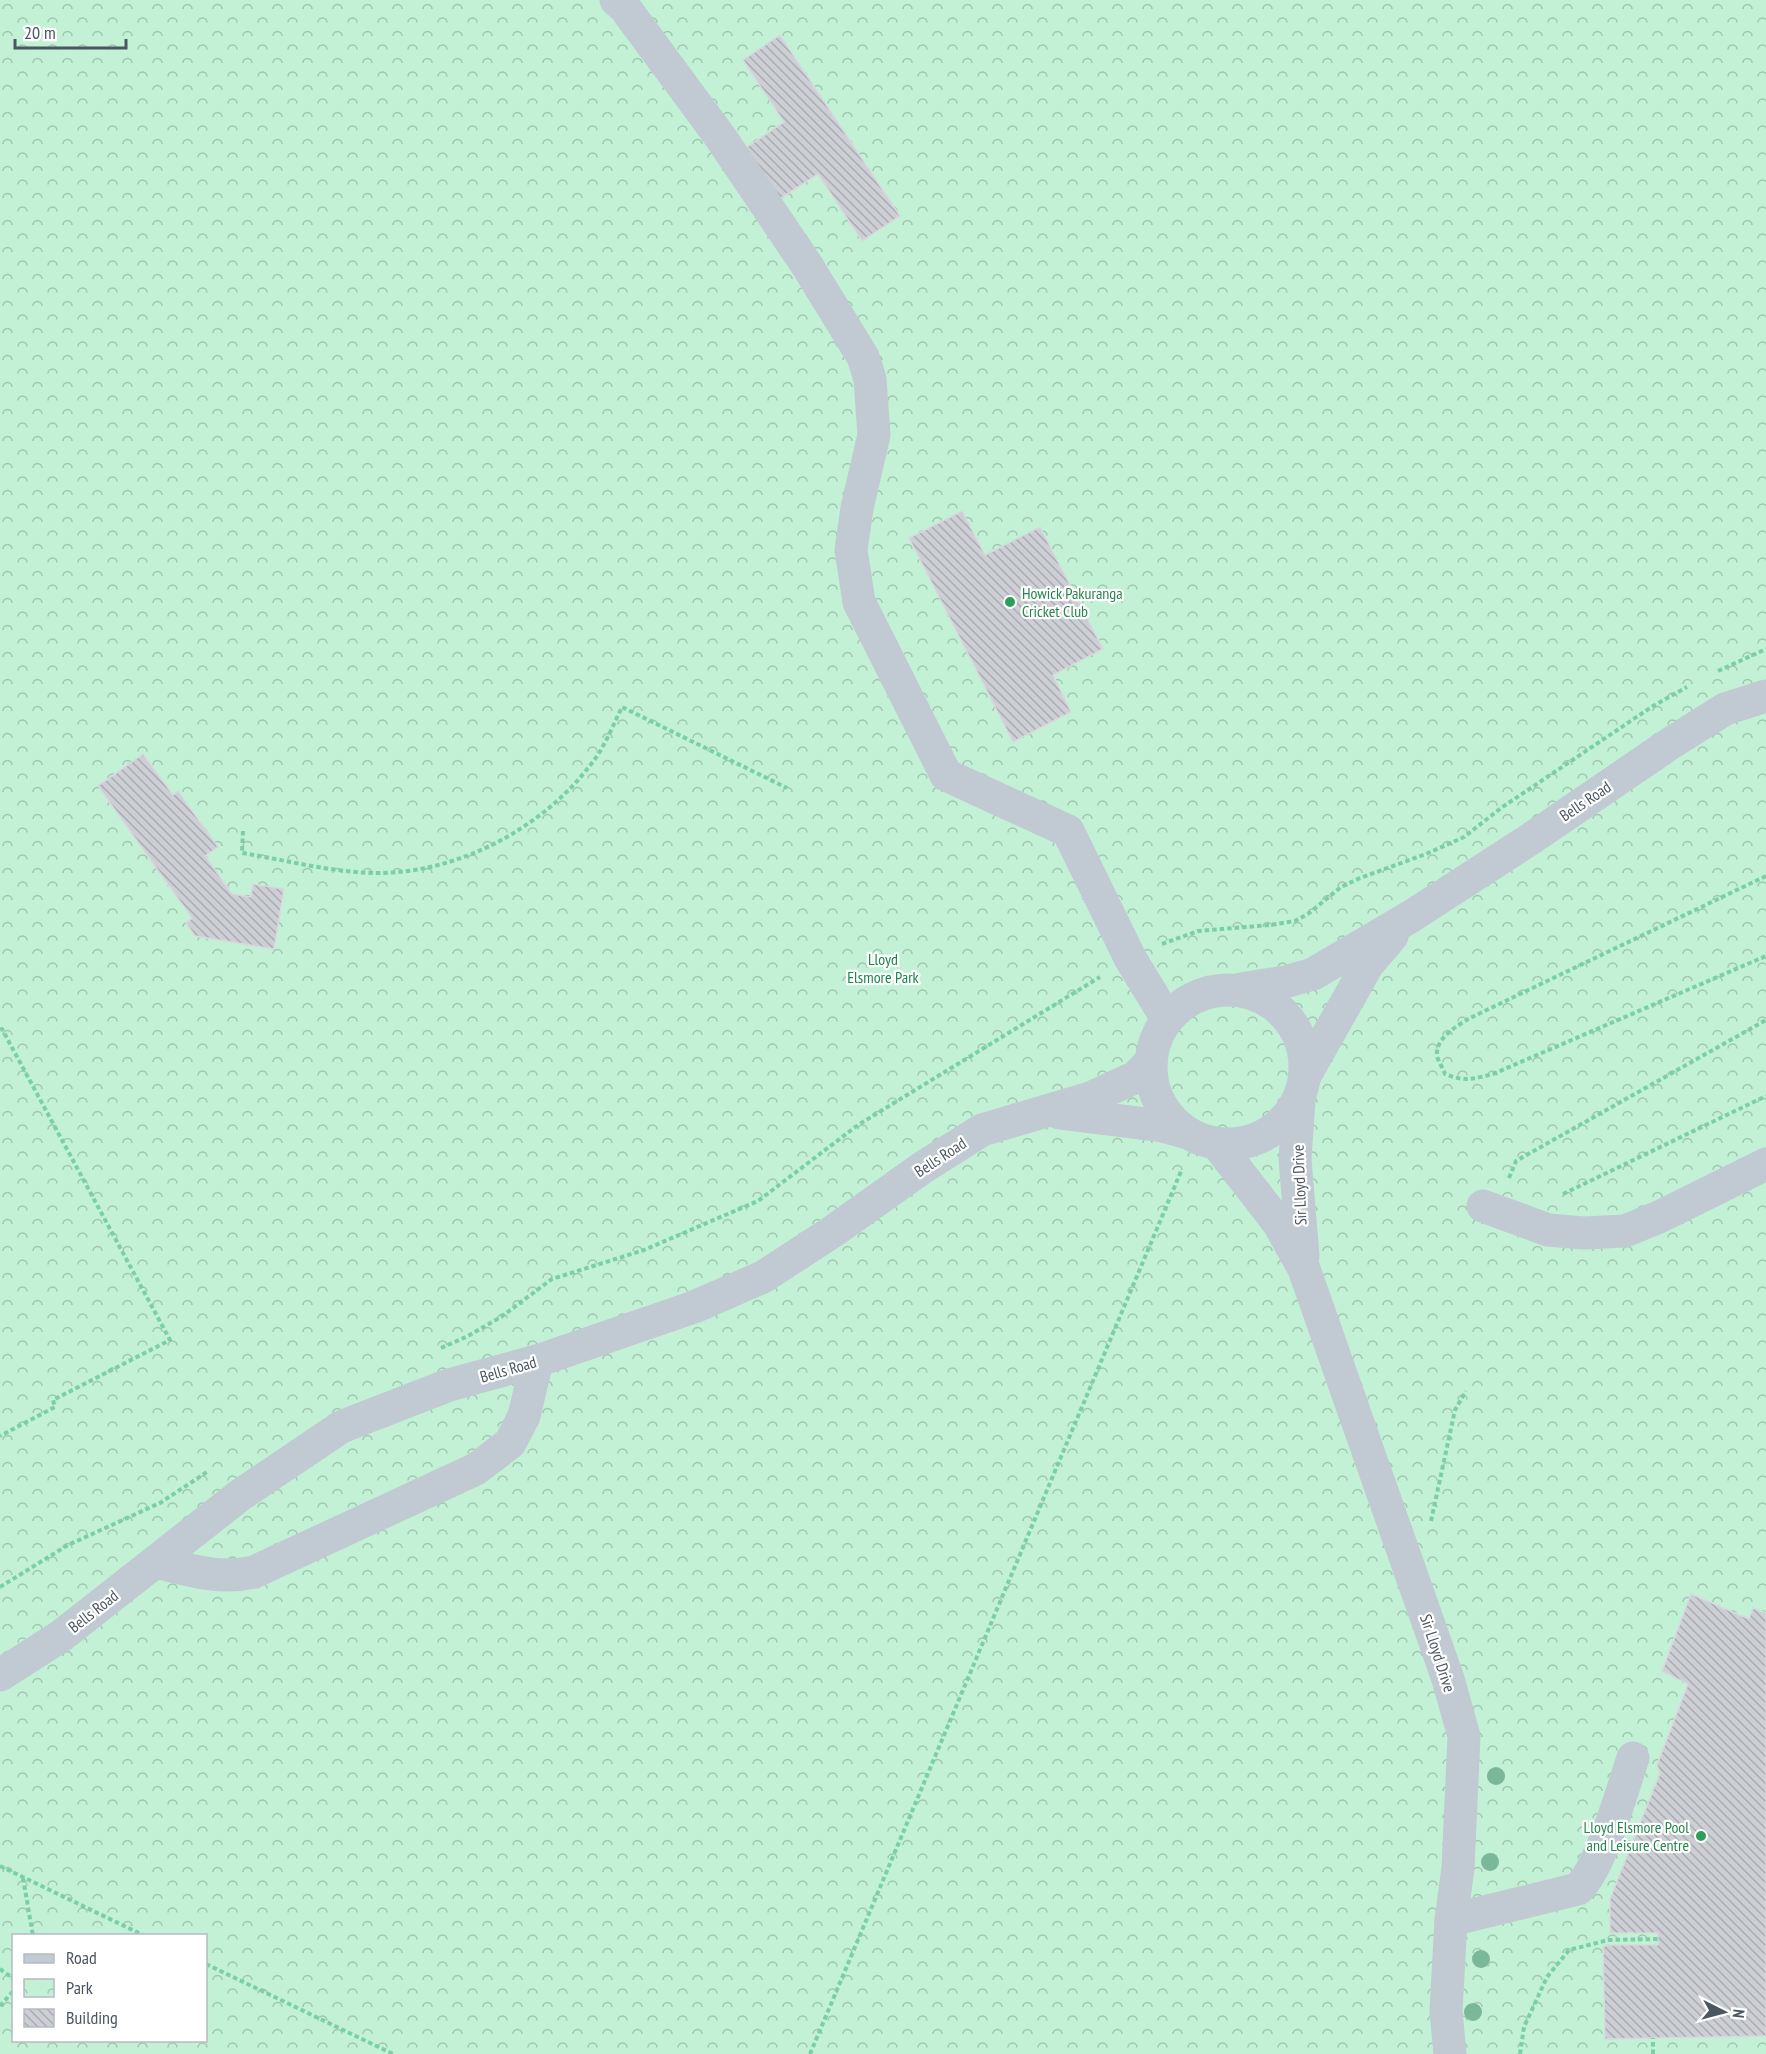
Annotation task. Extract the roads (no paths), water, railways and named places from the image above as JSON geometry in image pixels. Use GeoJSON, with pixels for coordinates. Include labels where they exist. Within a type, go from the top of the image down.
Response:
{"type":"FeatureCollection","features":[{"type":"Feature","properties":{"kind":"street"},"geometry":{"type":"LineString","coordinates":[[616,0],[625,8],[721,138],[808,267],[863,357],[870,380],[874,435],[857,508],[851,550],[859,602],[946,775],[1068,831],[1130,958],[1167,1019]]}},
{"type":"Feature","properties":{"kind":"street","name":"Bells Road"},"geometry":{"type":"LineString","coordinates":[[1241,989],[1313,975],[1410,917],[1725,709],[1766,696]]}},
{"type":"Feature","properties":{"kind":"street","name":"Bells Road"},"geometry":{"type":"LineString","coordinates":[[1303,1087],[1368,964],[1410,917]]}},
{"type":"Feature","properties":{"kind":"street"},"geometry":{"type":"LineString","coordinates":[[1220,989],[1241,989],[1281,1008],[1296,1027],[1305,1050],[1303,1087],[1284,1122],[1262,1137],[1241,1144],[1200,1138],[1176,1124],[1161,1105],[1153,1084],[1151,1061],[1156,1039],[1167,1019],[1182,1004],[1200,994],[1220,989]]}},
{"type":"Feature","properties":{"kind":"street","name":"Bells Road"},"geometry":{"type":"LineString","coordinates":[[0,1675],[61,1636],[239,1496],[341,1427],[449,1385],[537,1361],[694,1307],[764,1277],[922,1168],[982,1131],[1090,1098],[1136,1077],[1151,1061]]}},
{"type":"Feature","properties":{"kind":"street","name":"Sir Lloyd Drive"},"geometry":{"type":"LineString","coordinates":[[1303,1087],[1295,1159],[1304,1269]]}},
{"type":"Feature","properties":{"kind":"street","name":"Bells Road"},"geometry":{"type":"LineString","coordinates":[[1042,1112],[1142,1122],[1200,1138]]}},
{"type":"Feature","properties":{"kind":"street","name":"Sir Lloyd Drive"},"geometry":{"type":"LineString","coordinates":[[1200,1138],[1279,1224],[1304,1269],[1448,1679],[1464,1736],[1458,1868],[1451,1920],[1446,2011],[1449,2054]]}},
{"type":"Feature","properties":{"kind":"street"},"geometry":{"type":"LineString","coordinates":[[1495,1196],[1548,1230],[1584,1233],[1624,1231],[1766,1164]]}},
{"type":"Feature","properties":{"kind":"street"},"geometry":{"type":"LineString","coordinates":[[156,1562],[213,1576],[242,1575],[254,1572],[476,1469],[510,1443],[524,1416],[537,1361]]}},
{"type":"Feature","properties":{"kind":"street"},"geometry":{"type":"LineString","coordinates":[[1451,1920],[1578,1889],[1595,1865],[1633,1758]]}},
{"type":"Feature","properties":{"kind":"place","name":"Howick Pakuranga Cricket Club"},"geometry":{"type":"Point","coordinates":[1010,602]}},
{"type":"Feature","properties":{"kind":"place","name":"Lloyd Elsmore Pool and Leisure Centre"},"geometry":{"type":"Point","coordinates":[1701,1836]}},
{"type":"Feature","properties":{"kind":"park label","name":"Lloyd Elsmore Park"},"geometry":{"type":"Point","coordinates":[883,968]}}]}
